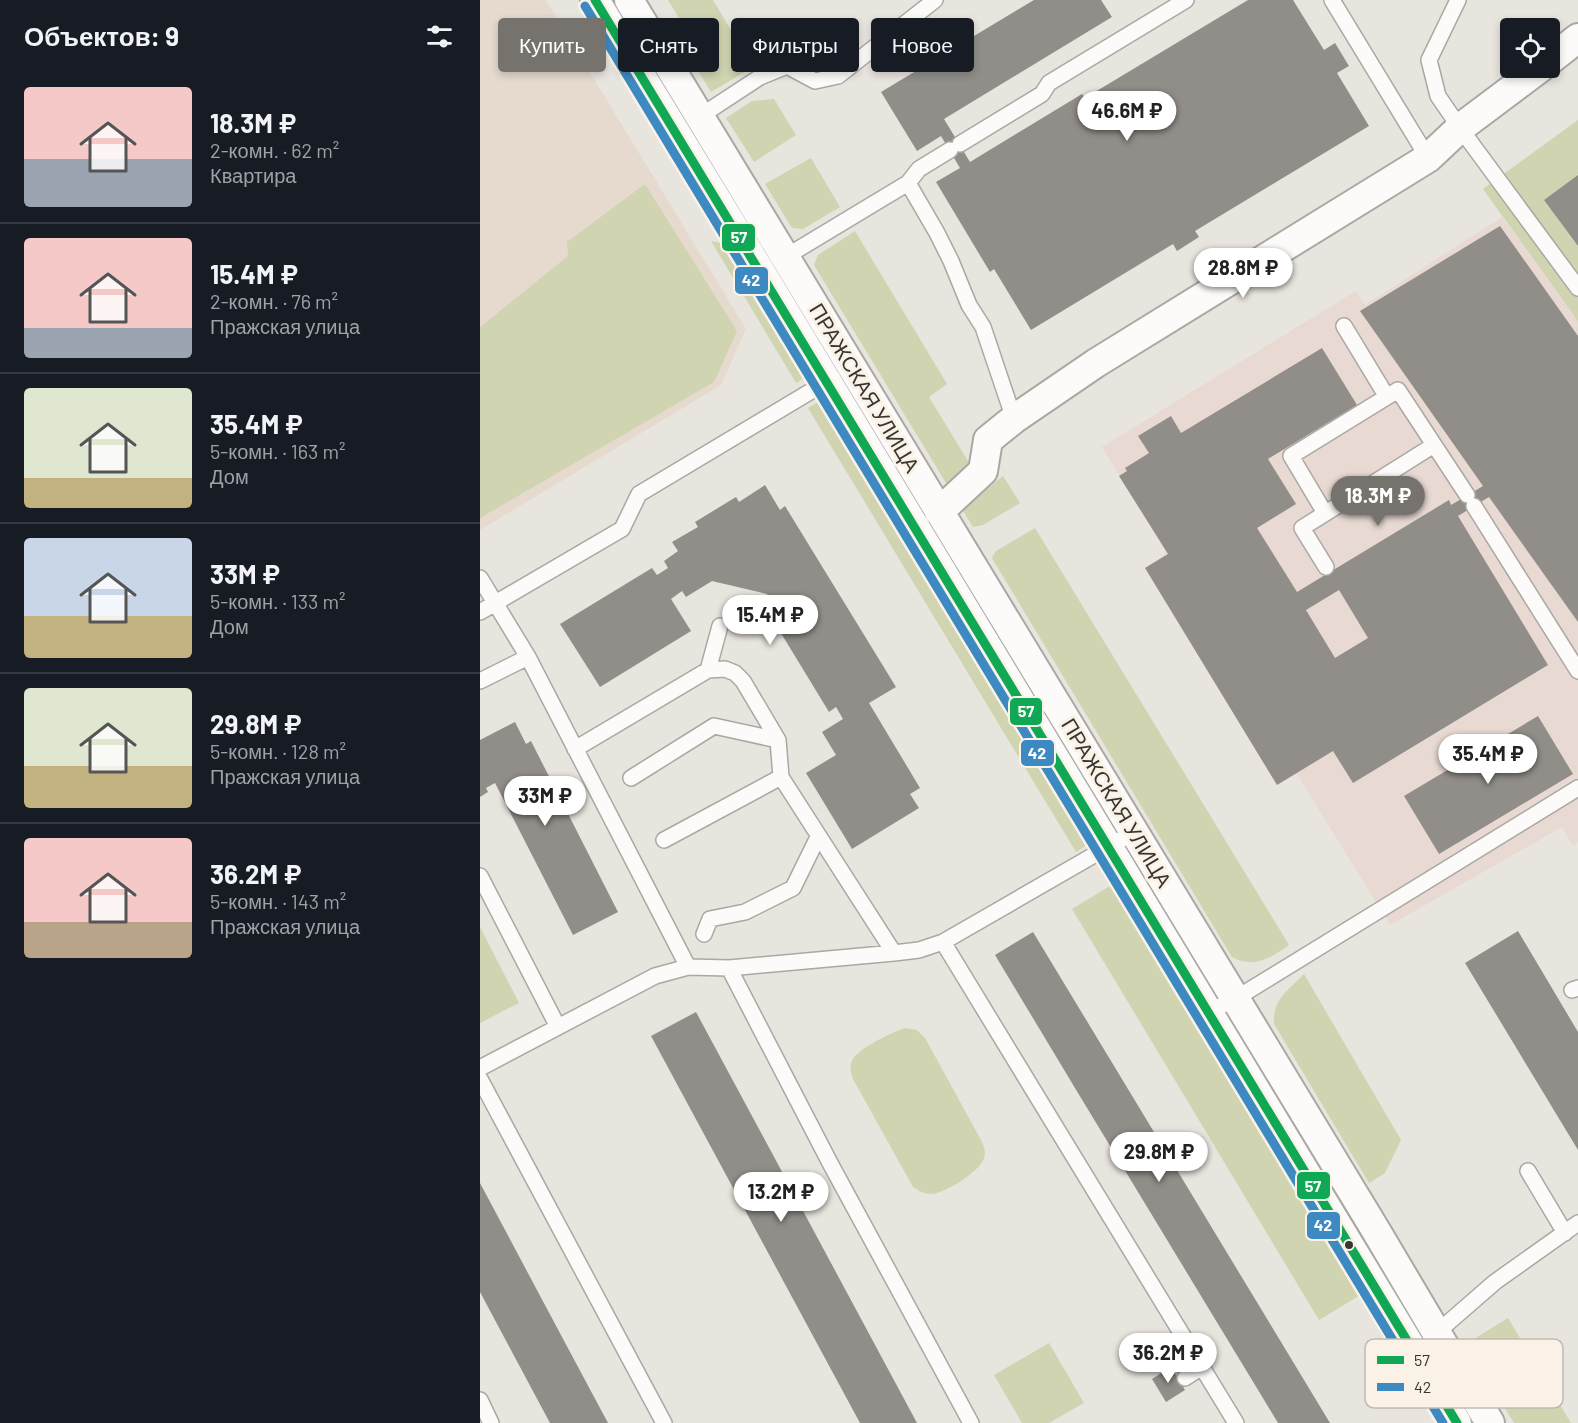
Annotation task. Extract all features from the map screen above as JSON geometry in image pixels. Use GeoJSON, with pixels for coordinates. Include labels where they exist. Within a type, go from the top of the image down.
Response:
{"type":"FeatureCollection","features":[{"type":"Feature","properties":{"kind":"street","name":"ПРАЖСКАЯ УЛИЦА"},"geometry":{"type":"LineString","coordinates":[[594,0],[761,272],[1406,1339]]}},
{"type":"Feature","properties":{"kind":"street","name":"ПРАЖСКАЯ УЛИЦА"},"geometry":{"type":"LineString","coordinates":[[629,0],[1440,1339]]}},
{"type":"Feature","properties":{"kind":"street"},"geometry":{"type":"LineString","coordinates":[[1560,52],[1578,38]]}},
{"type":"Feature","properties":{"kind":"street"},"geometry":{"type":"LineString","coordinates":[[939,512],[983,471],[988,440],[1014,419],[1096,363],[1428,158],[1460,128],[1527,78]]}},
{"type":"Feature","properties":{"kind":"street","name":"ПРАЖСКАЯ УЛИЦА"},"geometry":{"type":"LineString","coordinates":[[1447,1408],[1456,1423]]}},
{"type":"Feature","properties":{"kind":"street","name":"ПРАЖСКАЯ УЛИЦА"},"geometry":{"type":"LineString","coordinates":[[1481,1408],[1490,1423]]}},
{"type":"Feature","properties":{"kind":"lane"},"geometry":{"type":"LineString","coordinates":[[859,60],[935,0]]}},
{"type":"Feature","properties":{"kind":"lane"},"geometry":{"type":"LineString","coordinates":[[761,272],[908,183],[919,169],[1042,94],[1049,83],[1186,0]]}},
{"type":"Feature","properties":{"kind":"lane"},"geometry":{"type":"LineString","coordinates":[[1332,0],[1428,158]]}},
{"type":"Feature","properties":{"kind":"lane"},"geometry":{"type":"LineString","coordinates":[[1458,0],[1429,60],[1438,96],[1578,288]]}},
{"type":"Feature","properties":{"kind":"lane"},"geometry":{"type":"LineString","coordinates":[[674,132],[760,77],[772,72]]}},
{"type":"Feature","properties":{"kind":"lane"},"geometry":{"type":"LineString","coordinates":[[797,72],[814,81],[838,76],[843,72]]}},
{"type":"Feature","properties":{"kind":"lane"},"geometry":{"type":"LineString","coordinates":[[908,183],[937,233],[969,305],[983,327],[1014,419]]}},
{"type":"Feature","properties":{"kind":"lane"},"geometry":{"type":"LineString","coordinates":[[1344,326],[1387,397]]}},
{"type":"Feature","properties":{"kind":"lane"},"geometry":{"type":"LineString","coordinates":[[480,612],[622,529],[639,494],[851,367]]}},
{"type":"Feature","properties":{"kind":"lane"},"geometry":{"type":"LineString","coordinates":[[1325,513],[1291,456],[1398,390],[1578,671]]}},
{"type":"Feature","properties":{"kind":"lane"},"geometry":{"type":"LineString","coordinates":[[1326,567],[1302,528],[1434,445]]}},
{"type":"Feature","properties":{"kind":"lane"},"geometry":{"type":"LineString","coordinates":[[914,526],[939,512]]}},
{"type":"Feature","properties":{"kind":"lane"},"geometry":{"type":"LineString","coordinates":[[939,568],[964,553]]}},
{"type":"Feature","properties":{"kind":"lane"},"geometry":{"type":"LineString","coordinates":[[480,578],[528,657],[688,967]]}},
{"type":"Feature","properties":{"kind":"lane"},"geometry":{"type":"LineString","coordinates":[[708,670],[720,626]]}},
{"type":"Feature","properties":{"kind":"lane"},"geometry":{"type":"LineString","coordinates":[[480,681],[528,657]]}},
{"type":"Feature","properties":{"kind":"lane"},"geometry":{"type":"LineString","coordinates":[[575,749],[708,670],[725,669],[735,673],[744,681],[778,740],[781,777],[894,953]]}},
{"type":"Feature","properties":{"kind":"lane"},"geometry":{"type":"LineString","coordinates":[[631,778],[714,726],[778,740]]}},
{"type":"Feature","properties":{"kind":"lane"},"geometry":{"type":"LineString","coordinates":[[663,840],[781,777]]}},
{"type":"Feature","properties":{"kind":"lane"},"geometry":{"type":"LineString","coordinates":[[1209,1012],[1235,999],[1578,788]]}},
{"type":"Feature","properties":{"kind":"lane"},"geometry":{"type":"LineString","coordinates":[[480,1068],[655,976],[688,967],[729,968],[894,953],[919,950],[943,942],[1134,832]]}},
{"type":"Feature","properties":{"kind":"lane"},"geometry":{"type":"LineString","coordinates":[[704,934],[710,919],[745,912],[793,888],[818,837]]}},
{"type":"Feature","properties":{"kind":"lane"},"geometry":{"type":"LineString","coordinates":[[480,876],[558,1027]]}},
{"type":"Feature","properties":{"kind":"lane"},"geometry":{"type":"LineString","coordinates":[[943,942],[1236,1423]]}},
{"type":"Feature","properties":{"kind":"lane"},"geometry":{"type":"LineString","coordinates":[[729,968],[830,1162],[971,1423]]}},
{"type":"Feature","properties":{"kind":"lane"},"geometry":{"type":"LineString","coordinates":[[480,1079],[664,1423]]}},
{"type":"Feature","properties":{"kind":"lane"},"geometry":{"type":"LineString","coordinates":[[1528,1171],[1565,1233]]}},
{"type":"Feature","properties":{"kind":"lane"},"geometry":{"type":"LineString","coordinates":[[1426,1339],[1496,1282],[1578,1223]]}},
{"type":"Feature","properties":{"kind":"lane"},"geometry":{"type":"LineString","coordinates":[[1185,1378],[1202,1367]]}},
{"type":"Feature","properties":{"kind":"lane"},"geometry":{"type":"LineString","coordinates":[[480,1400],[491,1423]]}},
{"type":"Feature","properties":{"kind":"shaded area"},"geometry":{"type":"Polygon","coordinates":[[[480,0],[546,0],[557,18],[498,18],[498,72],[590,72],[746,329],[721,385],[480,530],[480,0]]]}},
{"type":"Feature","properties":{"kind":"shaded area"},"geometry":{"type":"Polygon","coordinates":[[[1502,217],[1578,321],[1578,842],[1573,846],[1562,827],[1390,925],[1297,774],[1277,785],[1145,568],[1167,553],[1102,447],[1356,291],[1365,305],[1502,217]]]}},
{"type":"Feature","properties":{"kind":"green space"},"geometry":{"type":"Polygon","coordinates":[[[668,0],[713,0],[731,30],[731,72],[745,72],[711,92],[699,72],[719,72],[719,18],[679,18],[668,0]]]}},
{"type":"Feature","properties":{"kind":"green space"},"geometry":{"type":"Polygon","coordinates":[[[774,99],[796,135],[754,162],[726,118],[752,101],[774,99]]]}},
{"type":"Feature","properties":{"kind":"green space"},"geometry":{"type":"Polygon","coordinates":[[[1578,120],[1578,321],[1483,189],[1578,120]]]}},
{"type":"Feature","properties":{"kind":"green space"},"geometry":{"type":"Polygon","coordinates":[[[811,158],[840,207],[803,229],[792,228],[765,184],[811,158]]]}},
{"type":"Feature","properties":{"kind":"green space"},"geometry":{"type":"Polygon","coordinates":[[[645,184],[737,331],[714,382],[480,518],[480,327],[568,256],[567,242],[645,184]]]}},
{"type":"Feature","properties":{"kind":"green space"},"geometry":{"type":"Polygon","coordinates":[[[855,231],[947,384],[929,397],[971,466],[949,488],[814,265],[818,255],[855,231]]]}},
{"type":"Feature","properties":{"kind":"green space"},"geometry":{"type":"Polygon","coordinates":[[[711,241],[727,244],[807,376],[796,383],[711,241]]]}},
{"type":"Feature","properties":{"kind":"green space"},"geometry":{"type":"Polygon","coordinates":[[[821,400],[1090,843],[1076,852],[808,408],[821,400]]]}},
{"type":"Feature","properties":{"kind":"green space"},"geometry":{"type":"Polygon","coordinates":[[[1003,476],[1020,503],[983,525],[973,527],[962,509],[1003,476]]]}},
{"type":"Feature","properties":{"kind":"green space"},"geometry":{"type":"Polygon","coordinates":[[[1035,528],[1289,945],[1275,954],[1255,962],[1232,957],[992,558],[996,551],[1035,528]]]}},
{"type":"Feature","properties":{"kind":"green space"},"geometry":{"type":"Polygon","coordinates":[[[1115,883],[1362,1294],[1319,1320],[1072,909],[1115,883]]]}},
{"type":"Feature","properties":{"kind":"green space"},"geometry":{"type":"Polygon","coordinates":[[[480,927],[519,1003],[480,1023],[480,927]]]}},
{"type":"Feature","properties":{"kind":"green space"},"geometry":{"type":"Polygon","coordinates":[[[1304,974],[1401,1140],[1385,1173],[1369,1183],[1274,1024],[1274,1015],[1279,1002],[1304,974]]]}},
{"type":"Feature","properties":{"kind":"green space"},"geometry":{"type":"Polygon","coordinates":[[[905,1028],[917,1030],[925,1038],[981,1140],[985,1153],[976,1169],[961,1181],[937,1193],[926,1193],[913,1187],[851,1072],[852,1061],[861,1051],[905,1028]]]}},
{"type":"Feature","properties":{"kind":"green space"},"geometry":{"type":"Polygon","coordinates":[[[1508,1318],[1521,1339],[1474,1339],[1508,1318]]]}},
{"type":"Feature","properties":{"kind":"green space"},"geometry":{"type":"Polygon","coordinates":[[[1049,1343],[1084,1403],[1049,1423],[1022,1423],[994,1375],[1049,1343]]]}},
{"type":"Feature","properties":{"kind":"green space"},"geometry":{"type":"Polygon","coordinates":[[[1505,1408],[1562,1408],[1571,1423],[1514,1423],[1505,1408]]]}},
{"type":"Feature","properties":{"kind":"building"},"geometry":{"type":"Polygon","coordinates":[[[1034,0],[1101,0],[1112,17],[944,119],[970,162],[1082,94],[1085,98],[1248,0],[1293,0],[1324,50],[1335,43],[1349,66],[1337,73],[1369,126],[1195,231],[1199,237],[1177,251],[1173,244],[1031,330],[994,269],[990,272],[936,182],[960,168],[941,136],[917,151],[881,92],[914,72],[974,72],[974,36],[1034,0]]]}},
{"type":"Feature","properties":{"kind":"building"},"geometry":{"type":"Polygon","coordinates":[[[1578,175],[1578,246],[1544,200],[1578,175]]]}},
{"type":"Feature","properties":{"kind":"building"},"geometry":{"type":"Polygon","coordinates":[[[1500,226],[1578,336],[1578,622],[1489,497],[1458,516],[1548,665],[1353,783],[1333,751],[1277,785],[1145,568],[1168,554],[1119,476],[1127,471],[1125,468],[1149,453],[1138,436],[1171,416],[1181,433],[1322,348],[1357,405],[1268,459],[1296,504],[1257,528],[1297,592],[1449,500],[1451,505],[1483,486],[1360,311],[1500,226]],[[1339,590],[1306,610],[1335,658],[1368,638],[1339,590]]]}},
{"type":"Feature","properties":{"kind":"building"},"geometry":{"type":"Polygon","coordinates":[[[765,485],[780,510],[785,506],[896,687],[869,703],[920,788],[910,794],[919,808],[852,849],[806,773],[836,755],[822,732],[843,719],[836,707],[829,712],[773,620],[780,616],[767,594],[712,581],[686,597],[682,591],[671,599],[691,631],[600,687],[560,624],[652,568],[657,575],[668,568],[664,561],[678,551],[672,542],[698,527],[695,522],[736,497],[739,502],[765,485]]]}},
{"type":"Feature","properties":{"kind":"building"},"geometry":{"type":"Polygon","coordinates":[[[1538,716],[1573,774],[1439,854],[1404,796],[1538,716]]]}},
{"type":"Feature","properties":{"kind":"building"},"geometry":{"type":"Polygon","coordinates":[[[515,722],[526,744],[531,741],[618,912],[573,935],[495,783],[486,788],[488,792],[480,797],[480,740],[515,722]]]}},
{"type":"Feature","properties":{"kind":"building"},"geometry":{"type":"Polygon","coordinates":[[[1518,931],[1578,1032],[1578,1150],[1465,963],[1518,931]]]}},
{"type":"Feature","properties":{"kind":"building"},"geometry":{"type":"Polygon","coordinates":[[[1033,932],[1330,1423],[1278,1423],[1078,1093],[995,955],[1033,932]]]}},
{"type":"Feature","properties":{"kind":"building"},"geometry":{"type":"Polygon","coordinates":[[[696,1012],[917,1423],[860,1423],[651,1036],[696,1012]]]}},
{"type":"Feature","properties":{"kind":"building"},"geometry":{"type":"Polygon","coordinates":[[[480,1183],[608,1423],[550,1423],[480,1292],[480,1183]]]}},
{"type":"Feature","properties":{"kind":"building"},"geometry":{"type":"Polygon","coordinates":[[[1171,1367],[1185,1390],[1166,1402],[1152,1379],[1171,1367]]]}},
{"type":"Feature","properties":{"kind":"transit line","name":"57"},"geometry":{"type":"LineString","coordinates":[[595,0],[1406,1339]]}},
{"type":"Feature","properties":{"kind":"transit line","name":"42"},"geometry":{"type":"LineString","coordinates":[[585,6],[1392,1339]]}},
{"type":"Feature","properties":{"kind":"transit line","name":"42"},"geometry":{"type":"LineString","coordinates":[[1434,1408],[1443,1423]]}},
{"type":"Feature","properties":{"kind":"transit line","name":"57"},"geometry":{"type":"LineString","coordinates":[[1448,1408],[1457,1423]]}}]}
